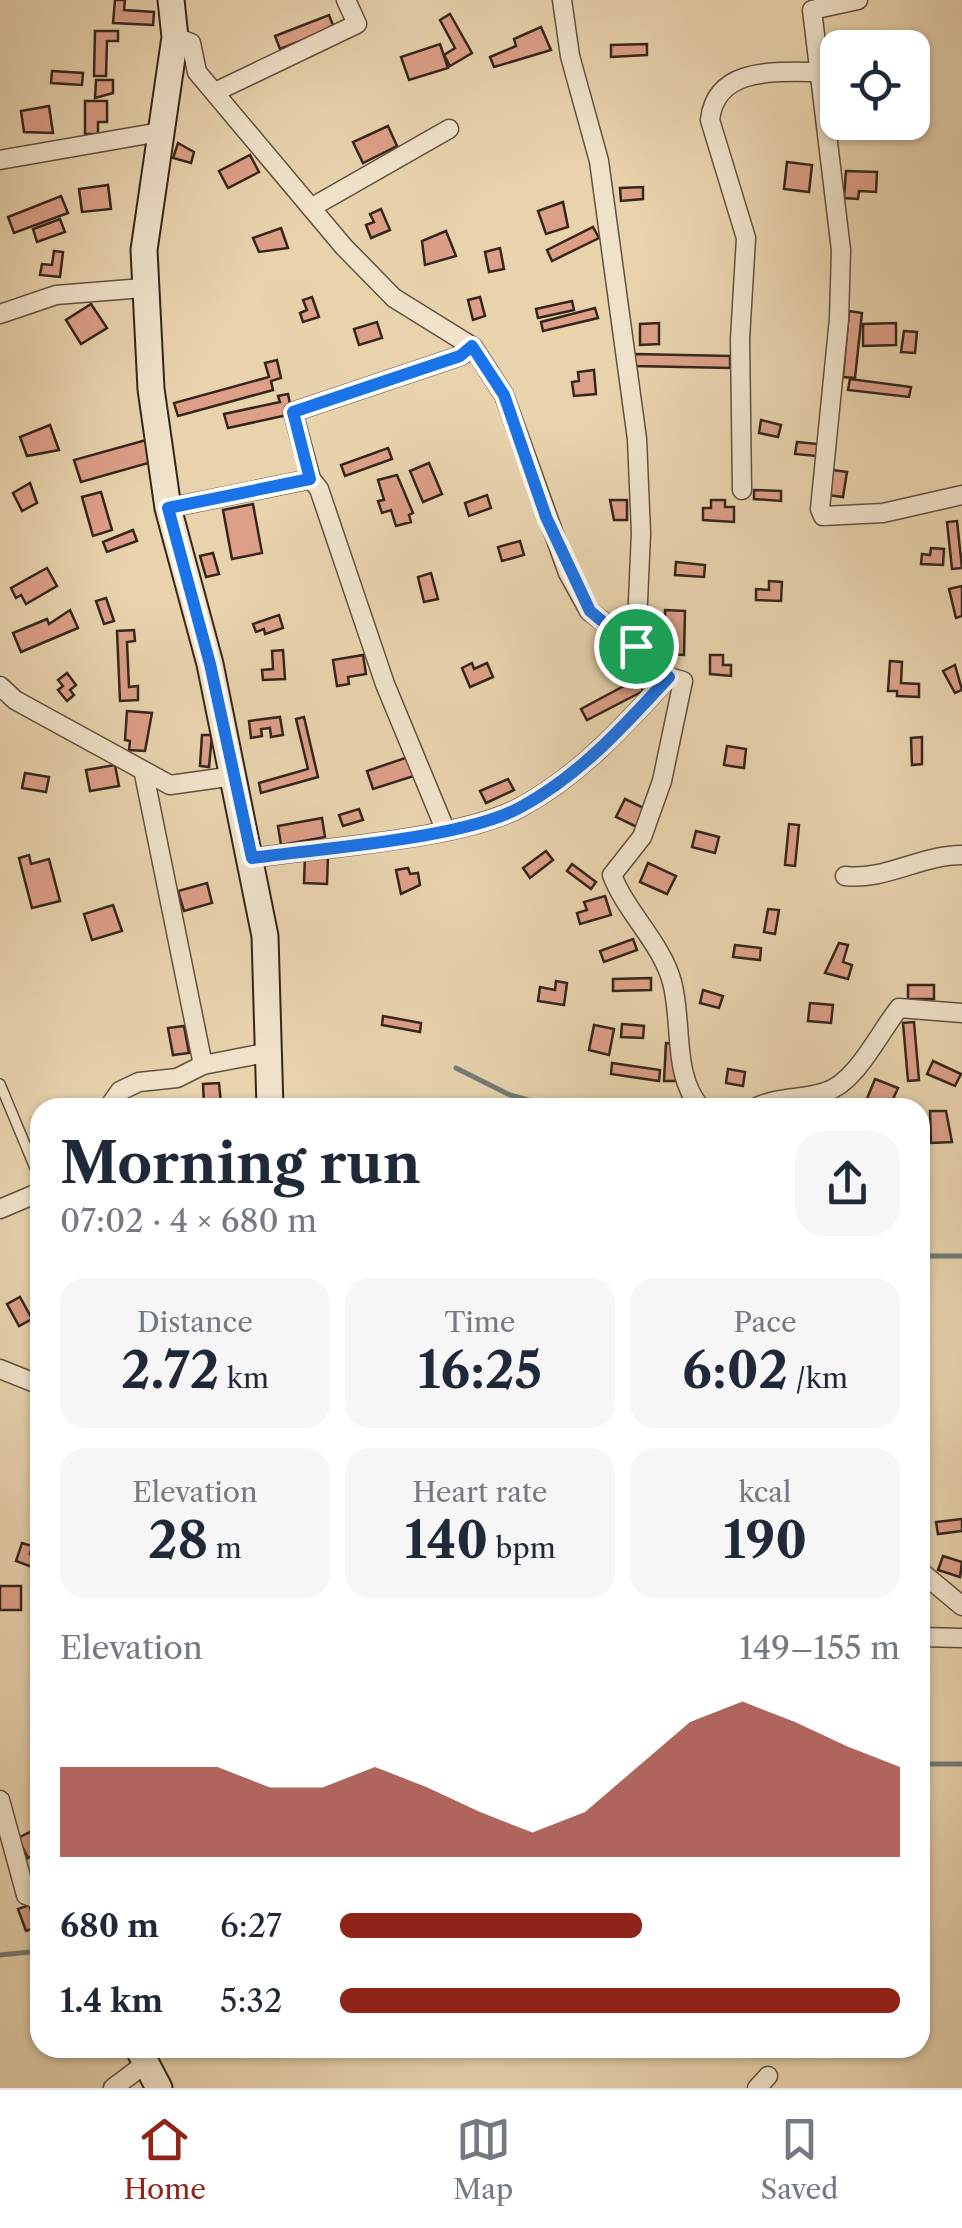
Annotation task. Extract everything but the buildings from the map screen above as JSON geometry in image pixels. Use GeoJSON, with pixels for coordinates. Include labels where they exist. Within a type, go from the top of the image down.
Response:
{"type":"FeatureCollection","features":[{"type":"Feature","properties":{"kind":"street"},"geometry":{"type":"LineString","coordinates":[[171,0],[175,37],[143,288],[150,389],[168,508],[252,858],[265,936],[270,1098]]}},
{"type":"Feature","properties":{"kind":"street"},"geometry":{"type":"LineString","coordinates":[[215,92],[357,24],[346,0]]}},
{"type":"Feature","properties":{"kind":"street"},"geometry":{"type":"LineString","coordinates":[[562,0],[570,56],[599,161],[637,439],[641,533],[636,646]]}},
{"type":"Feature","properties":{"kind":"street"},"geometry":{"type":"LineString","coordinates":[[742,490],[740,339],[746,238],[710,120],[712,101],[721,87],[746,77],[820,72],[812,10],[858,0]]}},
{"type":"Feature","properties":{"kind":"street"},"geometry":{"type":"LineString","coordinates":[[175,37],[190,43],[197,72],[314,206],[344,247],[394,298],[472,346],[504,395],[568,574],[590,611],[669,677],[683,681],[662,781],[642,837],[612,874],[671,978],[683,1046],[684,1082],[694,1098]]}},
{"type":"Feature","properties":{"kind":"street"},"geometry":{"type":"LineString","coordinates":[[314,206],[450,129]]}},
{"type":"Feature","properties":{"kind":"street"},"geometry":{"type":"LineString","coordinates":[[0,160],[160,132]]}},
{"type":"Feature","properties":{"kind":"street"},"geometry":{"type":"LineString","coordinates":[[828,140],[841,250],[839,319],[820,508],[823,516],[882,512],[962,495]]}},
{"type":"Feature","properties":{"kind":"street"},"geometry":{"type":"LineString","coordinates":[[0,314],[56,294],[143,288]]}},
{"type":"Feature","properties":{"kind":"street"},"geometry":{"type":"LineString","coordinates":[[445,829],[385,684],[320,489],[310,479],[293,412],[460,356],[472,346]]}},
{"type":"Feature","properties":{"kind":"street"},"geometry":{"type":"LineString","coordinates":[[168,508],[310,479]]}},
{"type":"Feature","properties":{"kind":"street"},"geometry":{"type":"LineString","coordinates":[[252,858],[480,824],[519,808],[606,746],[669,677]]}},
{"type":"Feature","properties":{"kind":"street"},"geometry":{"type":"LineString","coordinates":[[0,686],[15,700],[170,786],[234,776]]}},
{"type":"Feature","properties":{"kind":"street"},"geometry":{"type":"LineString","coordinates":[[144,774],[202,1066]]}},
{"type":"Feature","properties":{"kind":"street"},"geometry":{"type":"LineString","coordinates":[[845,876],[867,879],[898,866],[962,855]]}},
{"type":"Feature","properties":{"kind":"street"},"geometry":{"type":"LineString","coordinates":[[780,1098],[828,1092],[851,1072],[899,1008],[962,1013]]}},
{"type":"Feature","properties":{"kind":"street"},"geometry":{"type":"LineString","coordinates":[[115,1098],[120,1091],[140,1082],[177,1078],[202,1066],[270,1052]]}},
{"type":"Feature","properties":{"kind":"street"},"geometry":{"type":"LineString","coordinates":[[0,1209],[30,1196]]}},
{"type":"Feature","properties":{"kind":"street"},"geometry":{"type":"LineString","coordinates":[[0,1369],[30,1380]]}},
{"type":"Feature","properties":{"kind":"street"},"geometry":{"type":"LineString","coordinates":[[930,1579],[962,1606]]}},
{"type":"Feature","properties":{"kind":"street"},"geometry":{"type":"LineString","coordinates":[[930,1637],[962,1638]]}},
{"type":"Feature","properties":{"kind":"street"},"geometry":{"type":"LineString","coordinates":[[0,1800],[26,1895],[30,1896]]}},
{"type":"Feature","properties":{"kind":"street"},"geometry":{"type":"LineString","coordinates":[[113,2088],[139,2058]]}},
{"type":"Feature","properties":{"kind":"street"},"geometry":{"type":"LineString","coordinates":[[142,2058],[159,2088]]}},
{"type":"Feature","properties":{"kind":"lane"},"geometry":{"type":"LineString","coordinates":[[0,1084],[30,1156]]}},
{"type":"Feature","properties":{"kind":"waterway"},"geometry":{"type":"LineString","coordinates":[[456,1068],[521,1098]]}},
{"type":"Feature","properties":{"kind":"waterway"},"geometry":{"type":"LineString","coordinates":[[930,1256],[962,1256]]}},
{"type":"Feature","properties":{"kind":"waterway"},"geometry":{"type":"LineString","coordinates":[[930,1764],[962,1764]]}},
{"type":"Feature","properties":{"kind":"waterway"},"geometry":{"type":"LineString","coordinates":[[0,1955],[30,1952]]}},
{"type":"Feature","properties":{"kind":"route"},"geometry":{"type":"LineString","coordinates":[[472,346],[504,395],[568,574],[590,611],[636,646],[669,677],[606,746],[519,808],[480,824],[252,858],[210,664],[168,508],[310,479],[293,412],[460,356],[472,346]]}}]}
